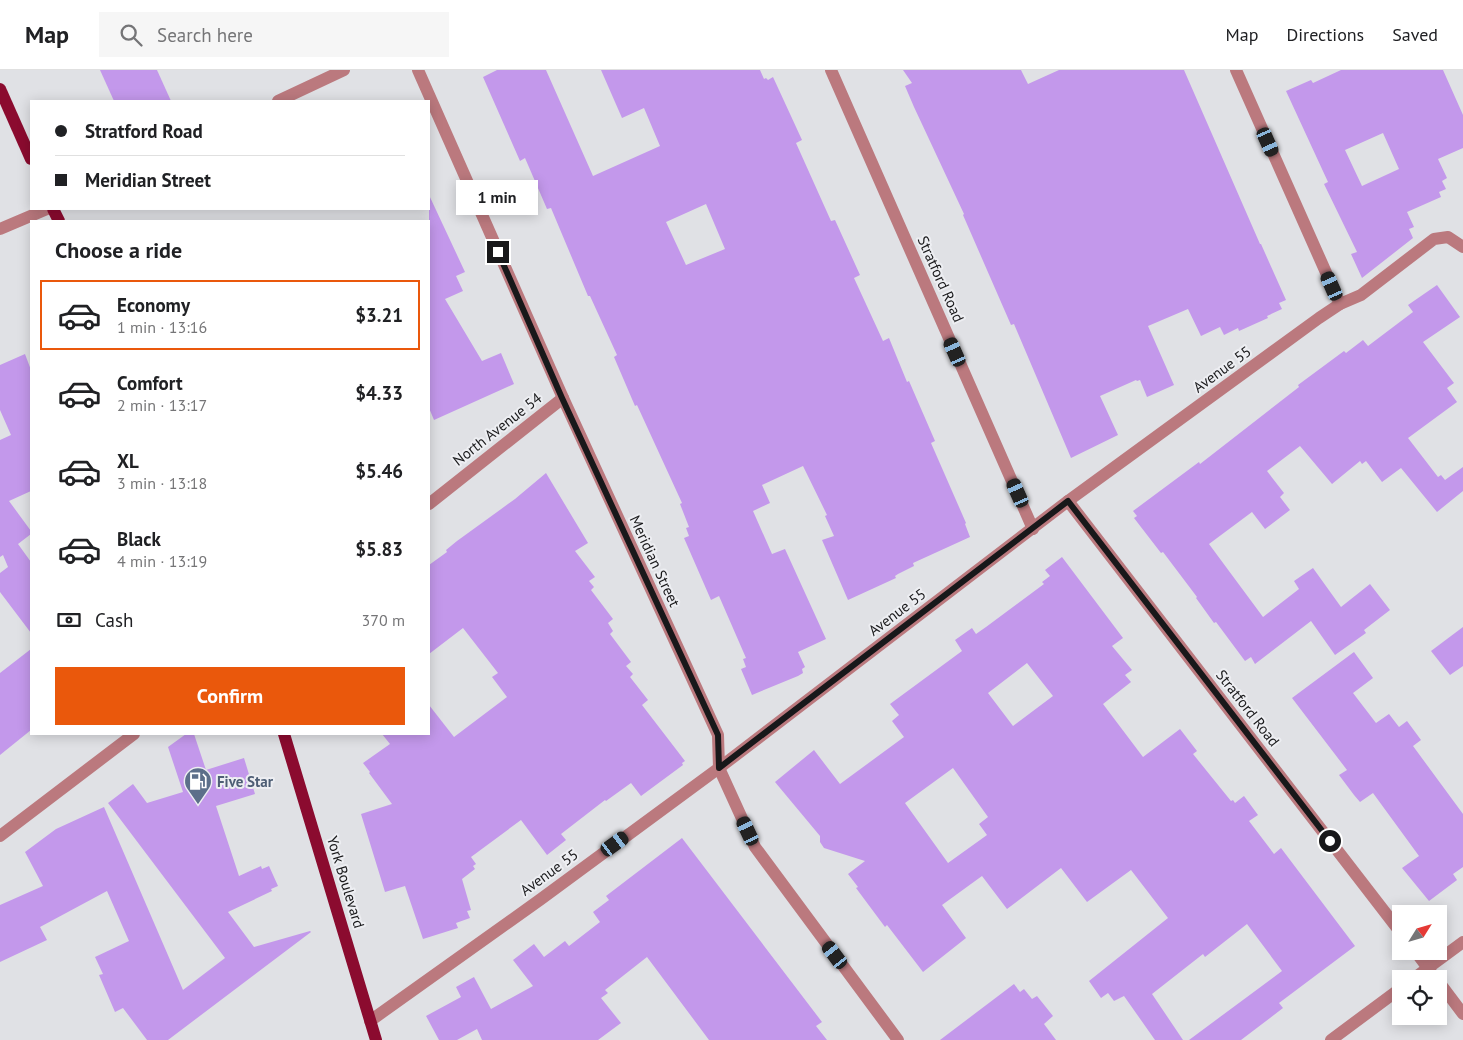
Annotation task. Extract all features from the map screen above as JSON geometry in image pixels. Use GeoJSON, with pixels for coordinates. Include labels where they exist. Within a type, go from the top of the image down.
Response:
{"type":"FeatureCollection","features":[{"type":"Feature","properties":{"kind":"main road"},"geometry":{"type":"LineString","coordinates":[[0,89],[30,157]]}},
{"type":"Feature","properties":{"kind":"main road","name":"York Boulevard"},"geometry":{"type":"LineString","coordinates":[[284,735],[376,1040]]}},
{"type":"Feature","properties":{"kind":"street"},"geometry":{"type":"LineString","coordinates":[[280,100],[344,70]]}},
{"type":"Feature","properties":{"kind":"street","name":"Meridian Street"},"geometry":{"type":"LineString","coordinates":[[418,70],[562,398],[718,735],[719,768],[755,847],[898,1040]]}},
{"type":"Feature","properties":{"kind":"street","name":"Stratford Road"},"geometry":{"type":"LineString","coordinates":[[831,70],[1033,529]]}},
{"type":"Feature","properties":{"kind":"street"},"geometry":{"type":"LineString","coordinates":[[1236,70],[1340,304]]}},
{"type":"Feature","properties":{"kind":"street"},"geometry":{"type":"LineString","coordinates":[[0,229],[46,210]]}},
{"type":"Feature","properties":{"kind":"street","name":"Avenue 55"},"geometry":{"type":"LineString","coordinates":[[370,1021],[541,899],[719,768],[1068,501],[1340,304],[1361,295],[1434,239],[1448,237],[1463,247]]}},
{"type":"Feature","properties":{"kind":"street","name":"North Avenue 54"},"geometry":{"type":"LineString","coordinates":[[430,503],[562,398]]}},
{"type":"Feature","properties":{"kind":"street","name":"Stratford Road"},"geometry":{"type":"LineString","coordinates":[[1068,501],[1392,921]]}},
{"type":"Feature","properties":{"kind":"street"},"geometry":{"type":"LineString","coordinates":[[0,836],[133,735]]}},
{"type":"Feature","properties":{"kind":"street"},"geometry":{"type":"LineString","coordinates":[[1425,970],[1463,942]]}},
{"type":"Feature","properties":{"kind":"street"},"geometry":{"type":"LineString","coordinates":[[1422,960],[1428,968]]}},
{"type":"Feature","properties":{"kind":"street"},"geometry":{"type":"LineString","coordinates":[[1447,993],[1463,1014]]}},
{"type":"Feature","properties":{"kind":"street"},"geometry":{"type":"LineString","coordinates":[[1331,1040],[1392,995]]}},
{"type":"Feature","properties":{"kind":"building"},"geometry":{"type":"Polygon","coordinates":[[[100,70],[157,70],[171,100],[114,100],[100,70]]]}},
{"type":"Feature","properties":{"kind":"building"},"geometry":{"type":"Polygon","coordinates":[[[497,70],[546,70],[593,176],[660,146],[644,108],[622,118],[601,70],[760,70],[764,79],[768,80],[773,77],[802,140],[796,143],[831,221],[835,220],[860,275],[854,278],[883,341],[889,338],[907,382],[909,381],[935,441],[931,443],[966,523],[970,537],[913,563],[914,566],[895,576],[896,578],[848,600],[822,540],[834,536],[825,516],[827,515],[803,466],[762,485],[770,503],[753,511],[772,554],[785,549],[826,639],[798,652],[805,667],[802,669],[803,673],[798,676],[752,695],[741,669],[746,667],[743,659],[746,658],[719,596],[711,600],[684,538],[689,536],[686,528],[689,527],[680,504],[682,503],[637,405],[635,406],[614,357],[617,355],[590,296],[588,296],[551,208],[547,209],[525,158],[520,161],[483,77],[497,70]],[[706,204],[666,222],[686,265],[725,249],[706,204]]]}},
{"type":"Feature","properties":{"kind":"building"},"geometry":{"type":"Polygon","coordinates":[[[903,70],[1021,70],[1028,84],[1059,70],[1184,70],[1286,300],[1279,303],[1282,309],[1267,316],[1268,318],[1239,331],[1238,328],[1224,335],[1220,327],[1201,336],[1188,309],[1148,326],[1174,385],[1147,397],[1140,380],[1136,380],[1100,396],[1118,435],[1071,458],[1014,324],[1011,325],[964,214],[914,107],[905,86],[912,83],[903,70]]]}},
{"type":"Feature","properties":{"kind":"building"},"geometry":{"type":"Polygon","coordinates":[[[1341,70],[1443,70],[1463,115],[1463,148],[1438,159],[1447,178],[1442,181],[1446,189],[1439,192],[1441,197],[1407,212],[1414,227],[1409,229],[1413,238],[1362,278],[1351,254],[1357,252],[1324,184],[1328,182],[1286,91],[1311,80],[1313,83],[1341,70]],[[1383,133],[1345,150],[1362,186],[1399,169],[1383,133]]]}},
{"type":"Feature","properties":{"kind":"building"},"geometry":{"type":"Polygon","coordinates":[[[430,197],[465,272],[456,276],[463,291],[445,299],[482,361],[501,353],[514,384],[434,420],[430,410],[430,197]]]}},
{"type":"Feature","properties":{"kind":"building"},"geometry":{"type":"Polygon","coordinates":[[[1437,285],[1460,317],[1423,342],[1454,383],[1447,388],[1457,402],[1408,438],[1438,477],[1441,475],[1445,480],[1463,467],[1463,491],[1437,512],[1401,468],[1382,482],[1366,461],[1362,464],[1360,461],[1332,484],[1300,446],[1267,471],[1284,493],[1280,497],[1290,510],[1265,529],[1252,512],[1209,544],[1263,617],[1299,589],[1294,581],[1313,568],[1341,607],[1370,584],[1390,610],[1364,630],[1366,633],[1335,655],[1311,621],[1255,664],[1251,657],[1245,661],[1216,622],[1214,623],[1163,552],[1161,553],[1134,518],[1137,516],[1133,511],[1199,462],[1200,464],[1299,387],[1298,385],[1344,351],[1346,353],[1363,340],[1368,346],[1413,312],[1408,305],[1437,285]]]}},
{"type":"Feature","properties":{"kind":"building"},"geometry":{"type":"Polygon","coordinates":[[[25,354],[30,367],[30,491],[9,501],[30,530],[30,535],[18,544],[30,561],[30,632],[0,592],[0,573],[8,567],[3,555],[0,557],[0,440],[11,435],[0,410],[0,365],[25,354]]]}},
{"type":"Feature","properties":{"kind":"building"},"geometry":{"type":"Polygon","coordinates":[[[546,473],[588,543],[575,551],[595,577],[589,581],[594,587],[591,590],[613,619],[608,623],[613,631],[610,634],[631,662],[626,666],[633,674],[630,677],[648,700],[642,705],[685,761],[682,763],[683,765],[641,796],[631,783],[605,800],[561,834],[566,840],[547,855],[521,820],[471,857],[476,864],[473,866],[475,869],[462,879],[471,910],[467,911],[470,918],[456,923],[458,928],[423,939],[405,886],[385,892],[361,814],[392,804],[363,763],[390,744],[383,735],[430,735],[430,706],[454,737],[507,697],[492,677],[498,673],[463,628],[430,653],[430,564],[447,552],[446,550],[457,541],[515,499],[546,473]]]}},
{"type":"Feature","properties":{"kind":"building"},"geometry":{"type":"Polygon","coordinates":[[[1062,557],[1123,638],[1112,646],[1132,670],[1125,675],[1131,682],[1103,704],[1143,757],[1180,729],[1197,751],[1193,754],[1231,801],[1233,800],[1235,803],[1244,796],[1258,815],[1249,821],[1274,854],[1281,848],[1355,946],[1279,1003],[1283,1008],[1241,1040],[1189,1040],[1282,971],[1247,924],[1205,957],[1203,954],[1152,994],[1183,1040],[1155,1040],[1124,996],[1114,1001],[1108,993],[1101,998],[1089,981],[1168,918],[1131,870],[1087,902],[1061,868],[1007,909],[982,876],[942,905],[966,938],[923,972],[887,925],[885,927],[848,874],[865,861],[824,848],[820,842],[820,836],[775,782],[814,750],[840,784],[904,737],[892,721],[899,715],[890,704],[962,651],[955,640],[972,628],[976,634],[1044,584],[1042,582],[1050,576],[1045,570],[1062,557]],[[1027,663],[988,693],[1013,726],[1053,696],[1027,663]],[[953,768],[905,803],[948,863],[987,835],[979,824],[988,817],[953,768]]]}},
{"type":"Feature","properties":{"kind":"building"},"geometry":{"type":"Polygon","coordinates":[[[1463,627],[1463,666],[1450,675],[1431,651],[1463,627]]]}},
{"type":"Feature","properties":{"kind":"building"},"geometry":{"type":"Polygon","coordinates":[[[30,650],[30,731],[0,755],[0,673],[30,650]]]}},
{"type":"Feature","properties":{"kind":"building"},"geometry":{"type":"Polygon","coordinates":[[[1354,652],[1373,678],[1353,693],[1376,723],[1389,714],[1399,727],[1407,721],[1421,740],[1413,746],[1463,814],[1463,867],[1453,874],[1457,880],[1429,901],[1402,868],[1419,856],[1373,793],[1360,802],[1354,795],[1339,775],[1347,770],[1292,698],[1354,652]]]}},
{"type":"Feature","properties":{"kind":"building"},"geometry":{"type":"Polygon","coordinates":[[[185,735],[194,735],[206,770],[244,758],[255,794],[216,806],[239,876],[261,866],[262,869],[269,866],[278,886],[271,889],[272,891],[228,912],[254,947],[311,932],[168,1040],[147,1040],[123,1008],[115,1012],[99,975],[103,974],[95,957],[129,941],[107,891],[40,927],[47,940],[0,962],[0,905],[43,886],[25,852],[56,829],[104,807],[183,990],[225,958],[108,803],[133,784],[147,803],[183,792],[168,747],[185,735]]]}},
{"type":"Feature","properties":{"kind":"building"},"geometry":{"type":"Polygon","coordinates":[[[682,838],[822,1022],[816,1026],[827,1040],[709,1040],[647,957],[605,990],[608,993],[601,998],[621,1023],[598,1040],[482,1040],[477,1029],[457,1040],[439,1040],[426,1016],[461,997],[456,987],[474,977],[491,1009],[533,986],[513,960],[534,944],[544,957],[565,941],[569,946],[600,922],[593,912],[609,900],[606,896],[682,838]]]}},
{"type":"Feature","properties":{"kind":"building"},"geometry":{"type":"Polygon","coordinates":[[[1014,984],[1020,992],[1024,989],[1032,999],[1037,996],[1053,1016],[1044,1024],[1056,1040],[940,1040],[1014,984]]]}},
{"type":"Feature","properties":{"kind":"place","name":"Five Star"},"geometry":{"type":"Point","coordinates":[198,805]}},
{"type":"Feature","properties":{"kind":"route"},"geometry":{"type":"LineString","coordinates":[[498,252],[562,398],[718,735],[719,768],[1068,501],[1330,841]]}}]}
